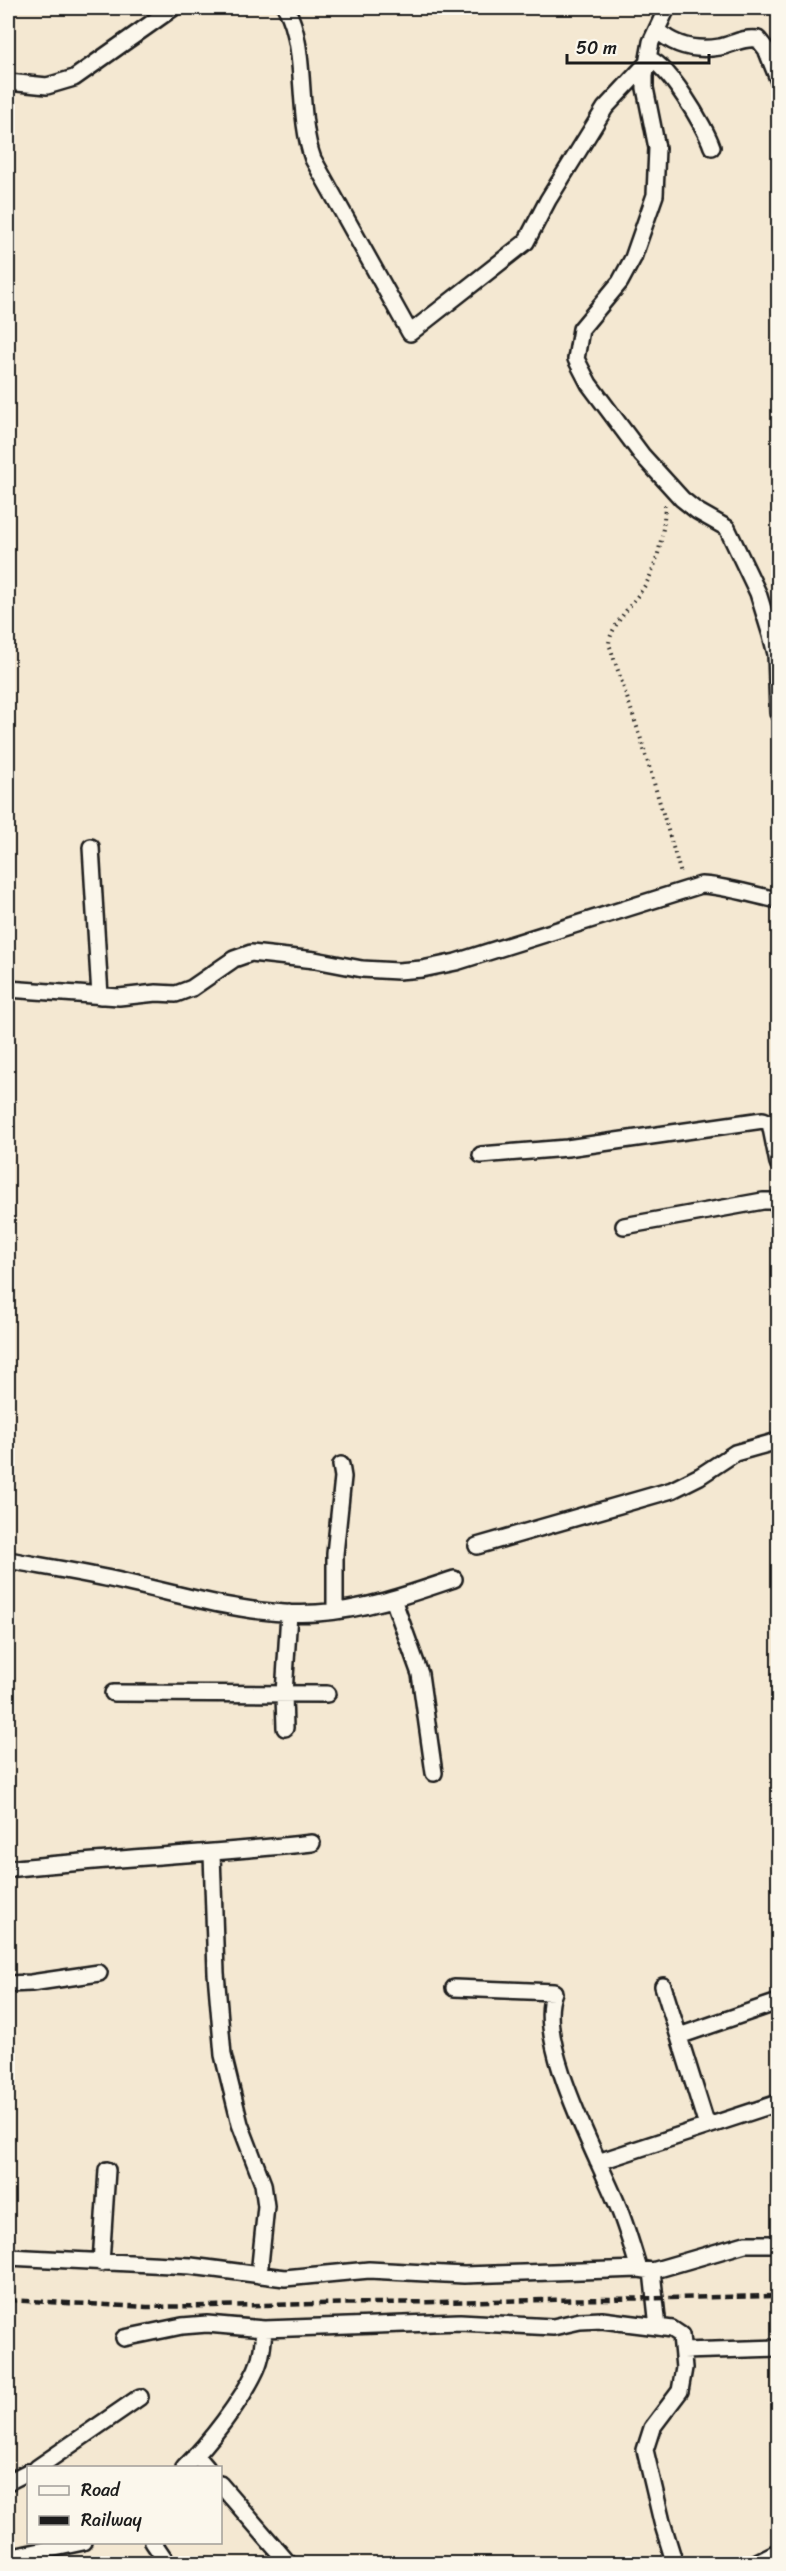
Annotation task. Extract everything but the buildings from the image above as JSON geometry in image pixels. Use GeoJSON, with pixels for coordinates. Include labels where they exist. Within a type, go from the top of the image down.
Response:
{"type":"FeatureCollection","features":[{"type":"Feature","properties":{"kind":"main road"},"geometry":{"type":"LineString","coordinates":[[760,2564],[778,2555]]}},
{"type":"Feature","properties":{"kind":"street"},"geometry":{"type":"LineString","coordinates":[[8,82],[47,86],[74,78],[172,8]]}},
{"type":"Feature","properties":{"kind":"street"},"geometry":{"type":"LineString","coordinates":[[286,8],[295,30],[305,129],[313,159],[410,333],[526,242],[548,200],[605,108],[648,61],[655,60],[665,69],[702,123],[712,147]]}},
{"type":"Feature","properties":{"kind":"street"},"geometry":{"type":"LineString","coordinates":[[668,8],[651,42],[645,88],[657,148],[655,195],[633,258],[620,282],[581,329],[576,359],[589,384],[612,417],[665,480],[682,499],[697,511],[727,528],[758,593],[773,645],[778,713]]}},
{"type":"Feature","properties":{"kind":"street"},"geometry":{"type":"LineString","coordinates":[[657,30],[667,39],[685,47],[720,47],[746,38],[758,39],[778,79]]}},
{"type":"Feature","properties":{"kind":"street"},"geometry":{"type":"LineString","coordinates":[[91,846],[100,996]]}},
{"type":"Feature","properties":{"kind":"street"},"geometry":{"type":"LineString","coordinates":[[8,989],[100,996],[183,993],[234,959],[251,953],[315,960],[362,969],[399,971],[432,968],[456,963],[701,885],[722,886],[778,900]]}},
{"type":"Feature","properties":{"kind":"street"},"geometry":{"type":"LineString","coordinates":[[481,1155],[567,1148],[763,1120],[770,1123],[773,1130],[778,1163]]}},
{"type":"Feature","properties":{"kind":"street"},"geometry":{"type":"LineString","coordinates":[[624,1226],[763,1201],[778,1201]]}},
{"type":"Feature","properties":{"kind":"street"},"geometry":{"type":"LineString","coordinates":[[477,1546],[672,1490],[700,1476],[735,1453],[778,1441]]}},
{"type":"Feature","properties":{"kind":"street"},"geometry":{"type":"LineString","coordinates":[[335,1611],[334,1554],[343,1477],[341,1465]]}},
{"type":"Feature","properties":{"kind":"street"},"geometry":{"type":"LineString","coordinates":[[8,1560],[122,1581],[227,1606],[289,1613],[335,1611],[393,1599],[454,1579]]}},
{"type":"Feature","properties":{"kind":"street"},"geometry":{"type":"LineString","coordinates":[[393,1599],[420,1674],[434,1773]]}},
{"type":"Feature","properties":{"kind":"street"},"geometry":{"type":"LineString","coordinates":[[285,1728],[284,1694],[289,1613]]}},
{"type":"Feature","properties":{"kind":"street"},"geometry":{"type":"LineString","coordinates":[[113,1693],[327,1694]]}},
{"type":"Feature","properties":{"kind":"street"},"geometry":{"type":"LineString","coordinates":[[8,1869],[92,1860],[212,1854],[312,1843]]}},
{"type":"Feature","properties":{"kind":"street"},"geometry":{"type":"LineString","coordinates":[[212,1854],[216,1972],[223,2055],[240,2124],[263,2184],[266,2206],[259,2275]]}},
{"type":"Feature","properties":{"kind":"street"},"geometry":{"type":"LineString","coordinates":[[8,1984],[99,1973]]}},
{"type":"Feature","properties":{"kind":"street"},"geometry":{"type":"LineString","coordinates":[[663,1986],[707,2126]]}},
{"type":"Feature","properties":{"kind":"street"},"geometry":{"type":"LineString","coordinates":[[454,1988],[554,1992],[550,2026],[554,2049],[597,2162],[646,2270],[658,2327]]}},
{"type":"Feature","properties":{"kind":"street"},"geometry":{"type":"LineString","coordinates":[[679,2036],[778,2002]]}},
{"type":"Feature","properties":{"kind":"street"},"geometry":{"type":"LineString","coordinates":[[597,2162],[778,2103]]}},
{"type":"Feature","properties":{"kind":"street"},"geometry":{"type":"LineString","coordinates":[[102,2263],[107,2170]]}},
{"type":"Feature","properties":{"kind":"street"},"geometry":{"type":"LineString","coordinates":[[8,2257],[191,2266],[285,2278],[369,2270],[464,2274],[646,2270],[745,2244],[778,2244]]}},
{"type":"Feature","properties":{"kind":"street"},"geometry":{"type":"LineString","coordinates":[[124,2338],[196,2324],[264,2329],[460,2322],[553,2327],[580,2321],[602,2320],[672,2329],[681,2335],[684,2368],[680,2391],[652,2428],[645,2450],[662,2522],[675,2564]]}},
{"type":"Feature","properties":{"kind":"street"},"geometry":{"type":"LineString","coordinates":[[186,2466],[241,2396],[256,2369],[262,2352],[264,2329]]}},
{"type":"Feature","properties":{"kind":"street"},"geometry":{"type":"LineString","coordinates":[[682,2351],[778,2348]]}},
{"type":"Feature","properties":{"kind":"street"},"geometry":{"type":"LineString","coordinates":[[40,2466],[140,2397]]}},
{"type":"Feature","properties":{"kind":"street"},"geometry":{"type":"LineString","coordinates":[[196,2455],[205,2466]]}},
{"type":"Feature","properties":{"kind":"street"},"geometry":{"type":"LineString","coordinates":[[8,2482],[27,2472]]}},
{"type":"Feature","properties":{"kind":"street"},"geometry":{"type":"LineString","coordinates":[[222,2486],[289,2564]]}},
{"type":"Feature","properties":{"kind":"street"},"geometry":{"type":"LineString","coordinates":[[8,2558],[76,2544]]}},
{"type":"Feature","properties":{"kind":"street"},"geometry":{"type":"LineString","coordinates":[[154,2544],[168,2564]]}},
{"type":"Feature","properties":{"kind":"path"},"geometry":{"type":"LineString","coordinates":[[665,480],[665,509],[653,570],[635,602],[613,630],[609,644],[659,795],[685,890]]}},
{"type":"Feature","properties":{"kind":"railway"},"geometry":{"type":"LineString","coordinates":[[8,2300],[147,2307],[778,2296]]}}]}
